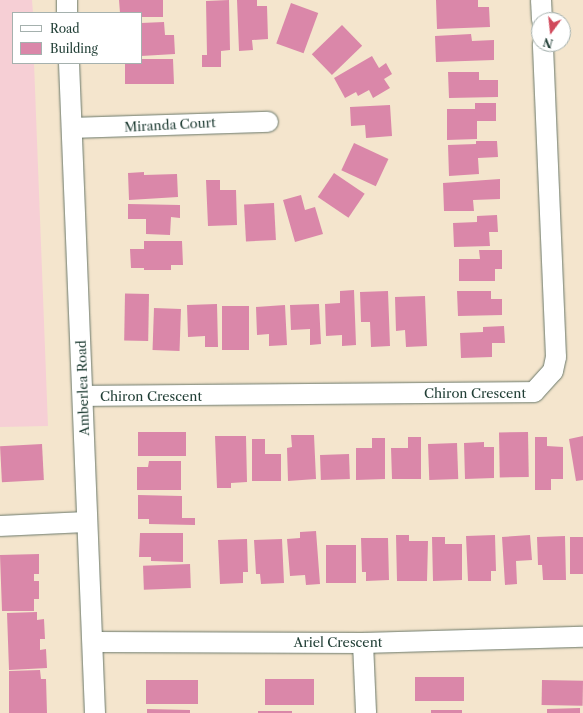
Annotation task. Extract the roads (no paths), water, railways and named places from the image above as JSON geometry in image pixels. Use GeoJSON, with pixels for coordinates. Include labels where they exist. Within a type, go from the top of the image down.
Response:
{"type":"FeatureCollection","features":[{"type":"Feature","properties":{"kind":"street"},"geometry":{"type":"LineString","coordinates":[[67,0],[67,12]]}},
{"type":"Feature","properties":{"kind":"street"},"geometry":{"type":"LineString","coordinates":[[541,0],[542,12]]}},
{"type":"Feature","properties":{"kind":"street","name":"Chiron Crescent"},"geometry":{"type":"LineString","coordinates":[[83,396],[534,392],[553,371],[556,357],[543,52]]}},
{"type":"Feature","properties":{"kind":"street","name":"Amberlea Road"},"geometry":{"type":"LineString","coordinates":[[69,64],[95,713]]}},
{"type":"Feature","properties":{"kind":"street","name":"Miranda Court"},"geometry":{"type":"LineString","coordinates":[[72,128],[268,122]]}},
{"type":"Feature","properties":{"kind":"street"},"geometry":{"type":"LineString","coordinates":[[0,526],[87,522]]}},
{"type":"Feature","properties":{"kind":"street","name":"Ariel Crescent"},"geometry":{"type":"LineString","coordinates":[[93,642],[363,643],[583,637]]}},
{"type":"Feature","properties":{"kind":"street"},"geometry":{"type":"LineString","coordinates":[[363,643],[366,713]]}}]}
